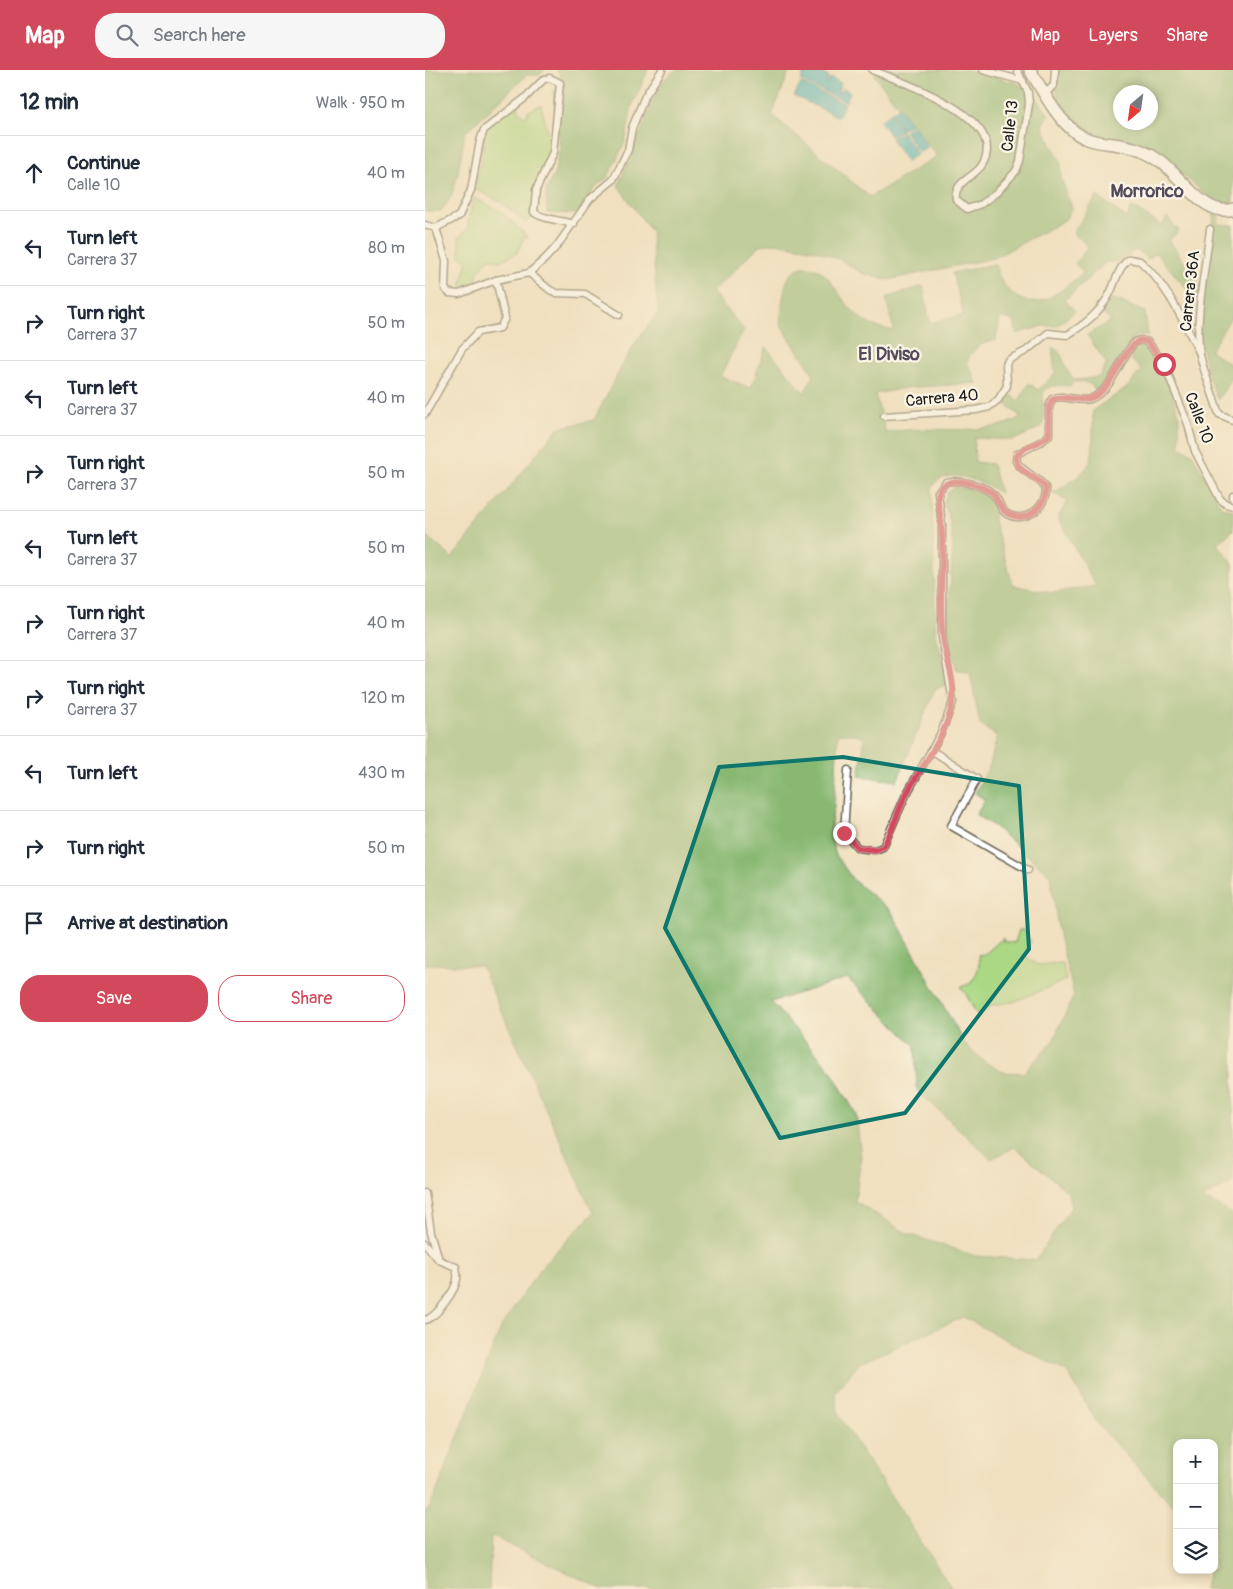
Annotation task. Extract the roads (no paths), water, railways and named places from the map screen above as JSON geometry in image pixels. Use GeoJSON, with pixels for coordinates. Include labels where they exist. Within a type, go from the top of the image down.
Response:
{"type":"FeatureCollection","features":[{"type":"Feature","properties":{"kind":"highway"},"geometry":{"type":"LineString","coordinates":[[1030,70],[1063,121],[1085,138],[1094,142],[1132,147],[1143,152],[1171,169],[1209,206],[1221,211],[1233,209]]}},
{"type":"Feature","properties":{"kind":"street"},"geometry":{"type":"LineString","coordinates":[[435,228],[446,261],[444,282],[447,292],[451,295],[459,294],[496,280],[529,273],[557,246],[590,199],[613,180],[628,150],[631,128],[645,96],[662,70]]}},
{"type":"Feature","properties":{"kind":"street","name":"Calle 13"},"geometry":{"type":"LineString","coordinates":[[873,70],[933,95],[971,119],[982,132],[987,150],[985,160],[980,168],[958,187],[955,194],[956,200],[967,209],[990,198],[1016,170],[1021,161],[1029,104],[1028,92],[1017,70]]}},
{"type":"Feature","properties":{"kind":"street"},"geometry":{"type":"LineString","coordinates":[[983,70],[1023,81]]}},
{"type":"Feature","properties":{"kind":"street"},"geometry":{"type":"LineString","coordinates":[[1045,94],[1054,85],[1055,70]]}},
{"type":"Feature","properties":{"kind":"street"},"geometry":{"type":"LineString","coordinates":[[425,224],[435,228],[459,216],[471,190],[481,135],[484,130],[525,98],[544,79],[550,78],[559,83],[555,138],[553,153],[536,190],[534,212],[539,217],[554,218],[574,224]]}},
{"type":"Feature","properties":{"kind":"street","name":"Carrera 36A"},"geometry":{"type":"LineString","coordinates":[[1210,229],[1198,335],[1200,354],[1208,386],[1219,414],[1233,420]]}},
{"type":"Feature","properties":{"kind":"street","name":"Carrera 40"},"geometry":{"type":"LineString","coordinates":[[884,416],[977,410],[994,404],[1007,386],[1006,364],[1008,360],[1026,351],[1048,333],[1063,336],[1083,324],[1108,298],[1123,265],[1130,260],[1140,261],[1161,284],[1179,310],[1200,354]]}},
{"type":"Feature","properties":{"kind":"street"},"geometry":{"type":"LineString","coordinates":[[529,273],[549,290],[556,293],[585,294],[619,315]]}},
{"type":"Feature","properties":{"kind":"street"},"geometry":{"type":"LineString","coordinates":[[425,414],[462,349],[478,332],[500,328],[505,318],[496,280]]}},
{"type":"Feature","properties":{"kind":"street","name":"Calle 10"},"geometry":{"type":"LineString","coordinates":[[931,750],[949,716],[953,702],[943,637],[941,608],[942,525],[938,492],[942,486],[950,481],[989,491],[997,498],[1003,510],[1014,516],[1024,517],[1035,511],[1042,503],[1046,489],[1042,483],[1019,466],[1016,461],[1017,454],[1042,441],[1049,435],[1049,408],[1052,400],[1057,397],[1082,401],[1095,397],[1119,369],[1131,346],[1140,340],[1148,342],[1164,364],[1188,424],[1195,451],[1220,499],[1226,504],[1233,506]]}},
{"type":"Feature","properties":{"kind":"street"},"geometry":{"type":"LineString","coordinates":[[847,770],[844,833],[858,848],[875,850],[883,847],[905,797],[931,750],[977,779],[951,826],[1028,870]]}},
{"type":"Feature","properties":{"kind":"street"},"geometry":{"type":"LineString","coordinates":[[425,1193],[431,1232],[439,1260]]}},
{"type":"Feature","properties":{"kind":"street"},"geometry":{"type":"LineString","coordinates":[[425,1243],[439,1260],[456,1267],[457,1281],[441,1309],[430,1319],[425,1320]]}},
{"type":"Feature","properties":{"kind":"water"},"geometry":{"type":"Polygon","coordinates":[[[804,70],[816,70],[829,77],[827,84],[831,78],[841,83],[838,91],[841,92],[843,88],[850,92],[846,102],[801,81],[804,70]]]}},
{"type":"Feature","properties":{"kind":"water"},"geometry":{"type":"Polygon","coordinates":[[[801,83],[845,104],[838,117],[794,96],[801,83]]]}},
{"type":"Feature","properties":{"kind":"water"},"geometry":{"type":"Polygon","coordinates":[[[899,107],[911,124],[903,129],[891,112],[899,107]]]}},
{"type":"Feature","properties":{"kind":"water"},"geometry":{"type":"Polygon","coordinates":[[[890,113],[902,130],[891,137],[880,121],[890,113]]]}},
{"type":"Feature","properties":{"kind":"water"},"geometry":{"type":"Polygon","coordinates":[[[913,125],[928,147],[919,153],[904,131],[913,125]]]}},
{"type":"Feature","properties":{"kind":"water"},"geometry":{"type":"Polygon","coordinates":[[[902,132],[917,154],[906,162],[891,139],[902,132]]]}},
{"type":"Feature","properties":{"kind":"district","name":"Morrorico"},"geometry":{"type":"Point","coordinates":[1147,191]}},
{"type":"Feature","properties":{"kind":"district","name":"El Diviso"},"geometry":{"type":"Point","coordinates":[889,354]}}]}
